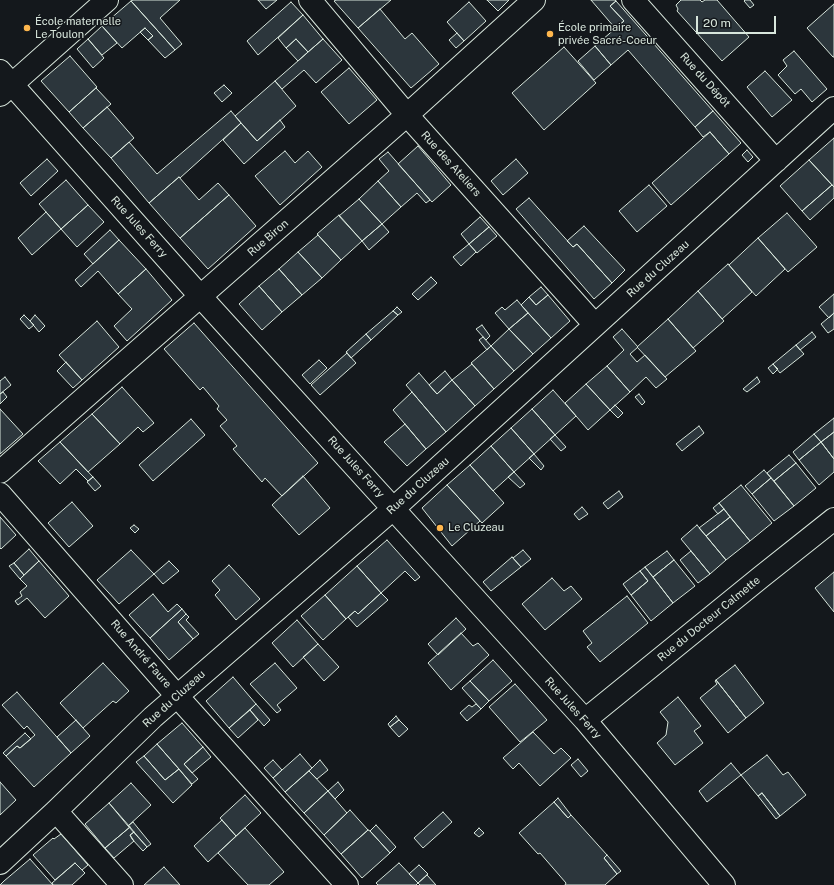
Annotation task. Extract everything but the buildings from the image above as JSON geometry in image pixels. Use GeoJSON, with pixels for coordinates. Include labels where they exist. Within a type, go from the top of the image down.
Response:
{"type":"FeatureCollection","features":[{"type":"Feature","properties":{"kind":"street"},"geometry":{"type":"LineString","coordinates":[[4,83],[107,0]]}},
{"type":"Feature","properties":{"kind":"street","name":"Rue des Ateliers"},"geometry":{"type":"LineString","coordinates":[[310,0],[407,115],[595,325]]}},
{"type":"Feature","properties":{"kind":"street","name":"Rue Biron"},"geometry":{"type":"LineString","coordinates":[[0,472],[407,115],[534,0]]}},
{"type":"Feature","properties":{"kind":"street","name":"Rue du Dépôt"},"geometry":{"type":"LineString","coordinates":[[633,0],[776,160]]}},
{"type":"Feature","properties":{"kind":"street","name":"Rue Jules Ferry"},"geometry":{"type":"LineString","coordinates":[[4,83],[201,297],[585,720],[724,885]]}},
{"type":"Feature","properties":{"kind":"street","name":"Rue du Cluzeau"},"geometry":{"type":"LineString","coordinates":[[0,863],[153,717],[393,509],[834,108]]}},
{"type":"Feature","properties":{"kind":"street","name":"Rue André Faure"},"geometry":{"type":"LineString","coordinates":[[0,494],[177,696],[347,885]]}},
{"type":"Feature","properties":{"kind":"street","name":"Rue du Docteur Calmette"},"geometry":{"type":"LineString","coordinates":[[585,720],[834,518]]}},
{"type":"Feature","properties":{"kind":"street"},"geometry":{"type":"LineString","coordinates":[[56,811],[122,885]]}},
{"type":"Feature","properties":{"kind":"place","name":"École maternelle Le Toulon"},"geometry":{"type":"Point","coordinates":[27,28]}},
{"type":"Feature","properties":{"kind":"place","name":"École primaire privée Sacré-Coeur"},"geometry":{"type":"Point","coordinates":[550,34]}},
{"type":"Feature","properties":{"kind":"place","name":"Le Cluzeau"},"geometry":{"type":"Point","coordinates":[440,528]}}]}
